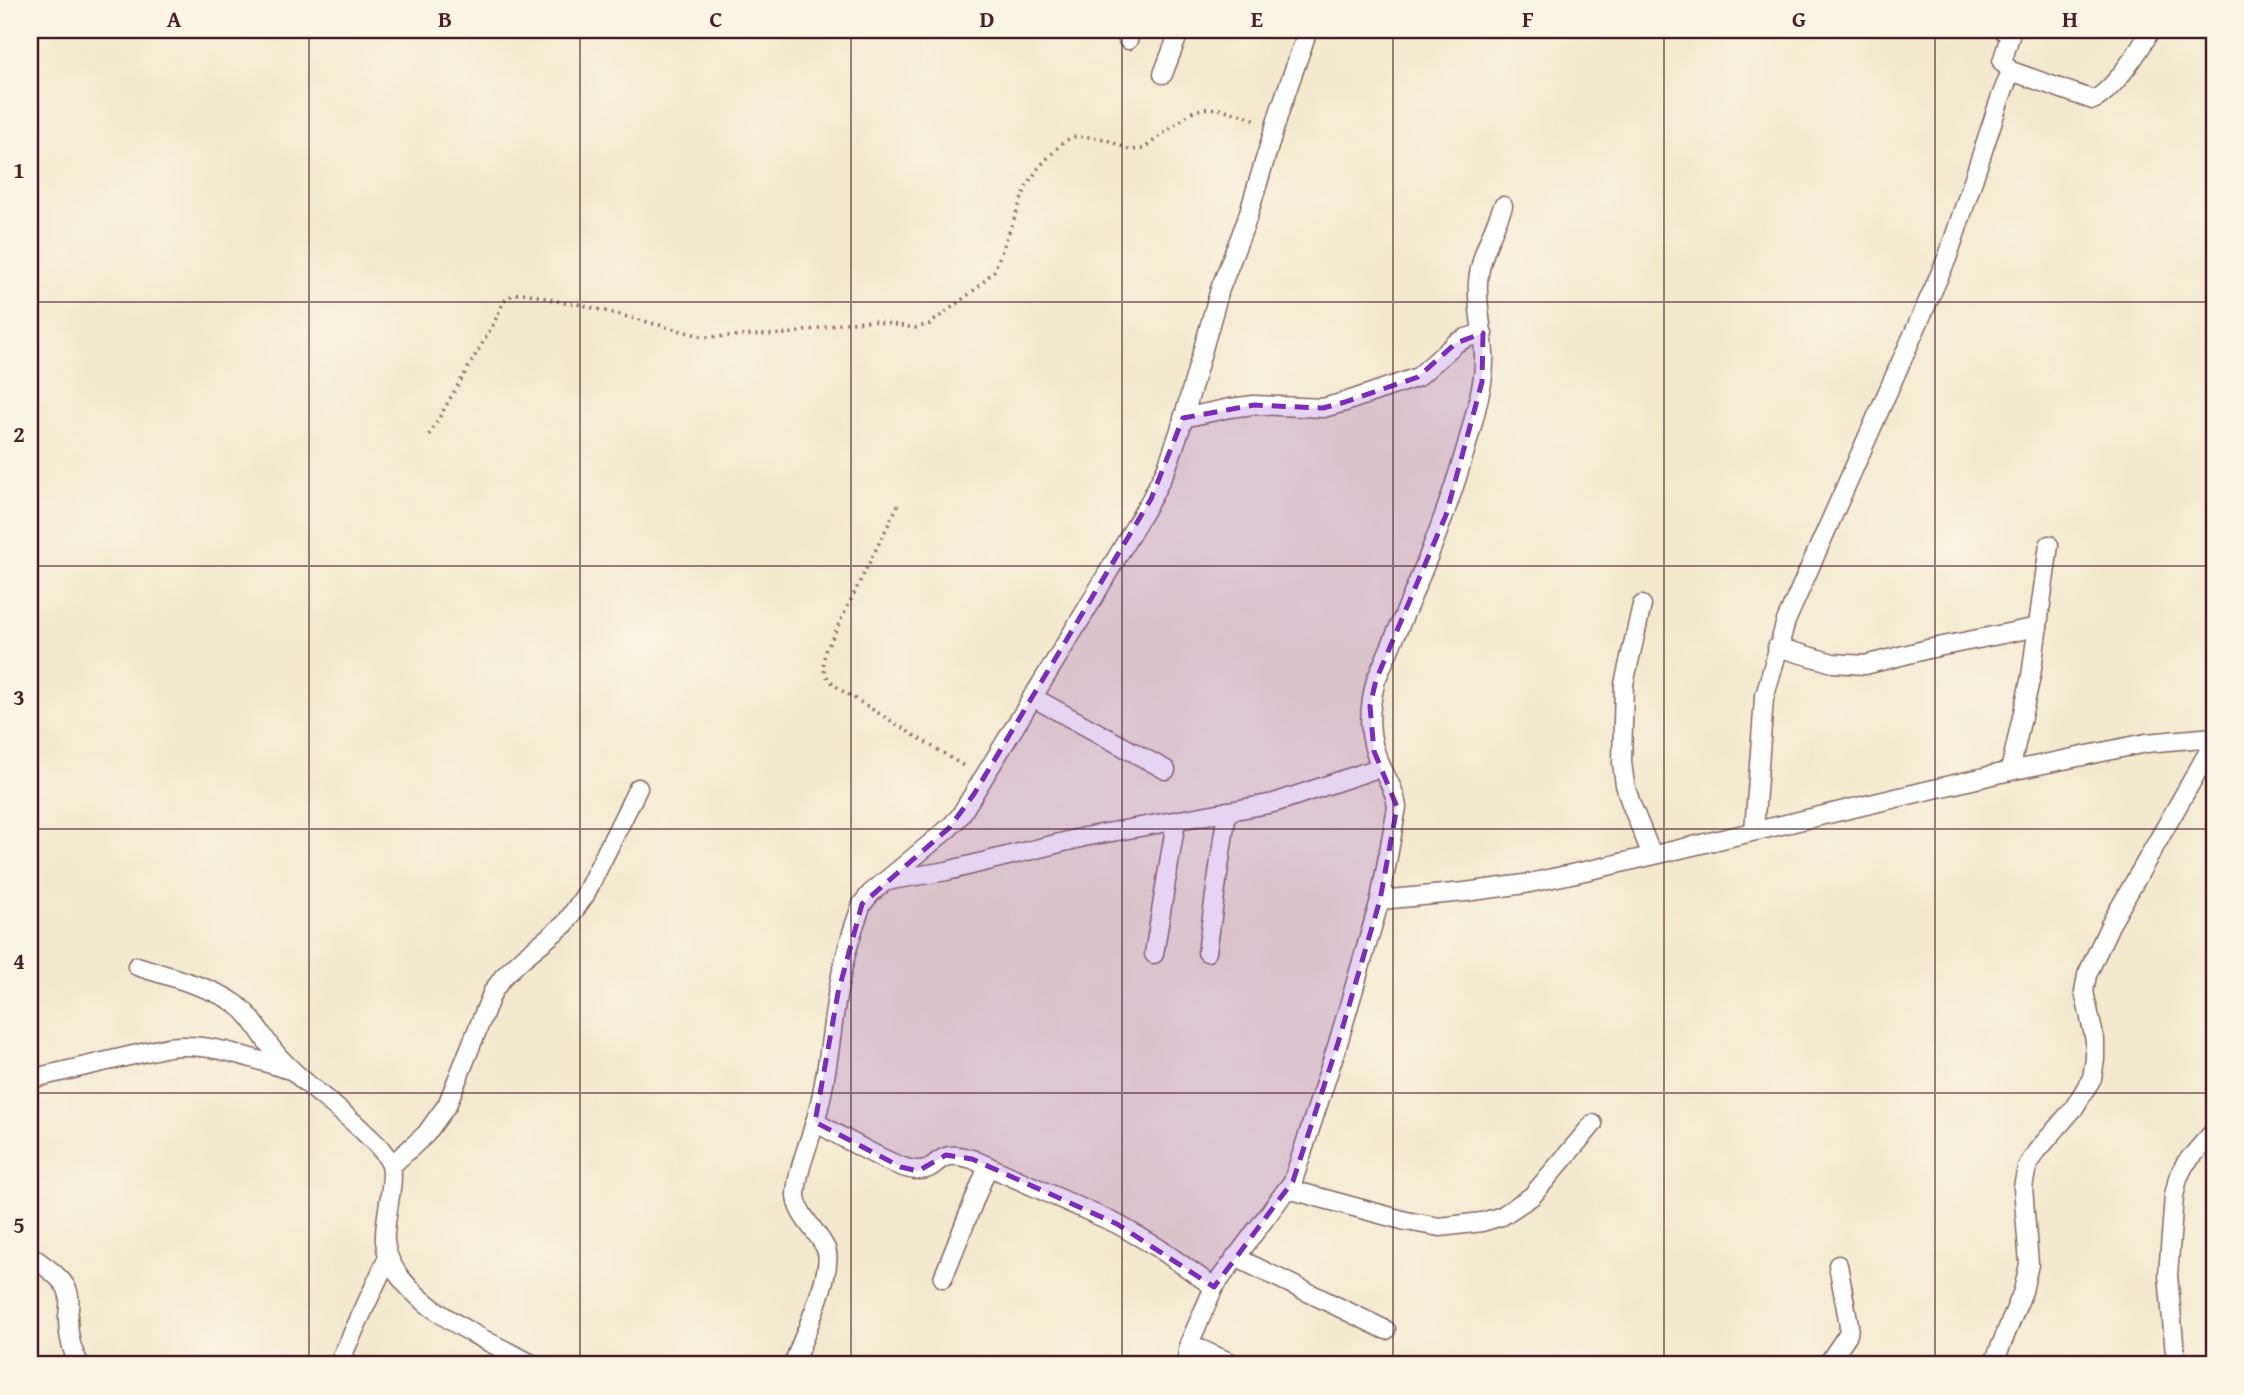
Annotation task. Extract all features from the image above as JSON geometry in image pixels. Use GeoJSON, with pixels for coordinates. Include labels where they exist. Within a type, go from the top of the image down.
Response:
{"type":"FeatureCollection","features":[{"type":"Feature","properties":{"kind":"street"},"geometry":{"type":"LineString","coordinates":[[1163,74],[1180,30]]}},
{"type":"Feature","properties":{"kind":"street"},"geometry":{"type":"LineString","coordinates":[[793,1365],[821,1290],[828,1262],[827,1251],[799,1207],[796,1197],[819,1107],[838,993],[862,904],[871,893],[949,828],[967,805],[1151,499],[1167,467],[1220,289],[1246,222],[1308,30]]}},
{"type":"Feature","properties":{"kind":"street"},"geometry":{"type":"LineString","coordinates":[[2003,30],[2010,36],[2002,62],[2011,71],[2093,100],[2102,97],[2129,63],[2150,30]]}},
{"type":"Feature","properties":{"kind":"street"},"geometry":{"type":"LineString","coordinates":[[1754,831],[1765,699],[1777,647],[1786,621],[1948,256],[2011,71]]}},
{"type":"Feature","properties":{"kind":"street"},"geometry":{"type":"LineString","coordinates":[[1186,1365],[1189,1344],[1214,1287],[1288,1189],[1300,1165],[1380,900],[1397,807],[1396,796],[1370,737],[1370,706],[1376,680],[1446,515],[1469,436],[1486,354],[1478,285],[1479,269],[1503,206]]}},
{"type":"Feature","properties":{"kind":"street"},"geometry":{"type":"LineString","coordinates":[[1183,418],[1254,405],[1323,408],[1345,402],[1418,377],[1456,343],[1483,333]]}},
{"type":"Feature","properties":{"kind":"street"},"geometry":{"type":"LineString","coordinates":[[2010,771],[2025,708],[2049,545]]}},
{"type":"Feature","properties":{"kind":"street"},"geometry":{"type":"LineString","coordinates":[[1642,605],[1624,684],[1622,762],[1631,804],[1652,855]]}},
{"type":"Feature","properties":{"kind":"street"},"geometry":{"type":"LineString","coordinates":[[1777,647],[1833,663],[1865,665],[1928,649],[2038,627]]}},
{"type":"Feature","properties":{"kind":"street"},"geometry":{"type":"LineString","coordinates":[[1032,697],[1166,769]]}},
{"type":"Feature","properties":{"kind":"street"},"geometry":{"type":"LineString","coordinates":[[1380,900],[1525,884],[2010,771],[2146,743],[2214,740]]}},
{"type":"Feature","properties":{"kind":"street"},"geometry":{"type":"LineString","coordinates":[[1993,1365],[2024,1291],[2029,1264],[2023,1188],[2027,1167],[2074,1108],[2092,1077],[2095,1040],[2084,992],[2087,975],[2110,925],[2214,740]]}},
{"type":"Feature","properties":{"kind":"street"},"geometry":{"type":"LineString","coordinates":[[885,881],[947,871],[1084,837],[1274,803],[1381,767]]}},
{"type":"Feature","properties":{"kind":"street"},"geometry":{"type":"LineString","coordinates":[[392,1165],[426,1134],[447,1105],[493,990],[523,958],[565,925],[585,895],[638,788]]}},
{"type":"Feature","properties":{"kind":"street"},"geometry":{"type":"LineString","coordinates":[[1207,952],[1227,811]]}},
{"type":"Feature","properties":{"kind":"street"},"geometry":{"type":"LineString","coordinates":[[1154,954],[1176,821]]}},
{"type":"Feature","properties":{"kind":"street"},"geometry":{"type":"LineString","coordinates":[[137,966],[236,1004],[261,1031],[272,1050],[350,1118],[384,1152],[392,1165],[384,1240],[396,1275],[421,1299],[473,1333],[534,1365]]}},
{"type":"Feature","properties":{"kind":"street"},"geometry":{"type":"LineString","coordinates":[[30,1079],[168,1047],[189,1045],[210,1047],[294,1071]]}},
{"type":"Feature","properties":{"kind":"street"},"geometry":{"type":"LineString","coordinates":[[815,1122],[901,1167],[918,1171],[929,1168],[946,1155],[957,1154],[988,1166],[1116,1224],[1157,1247],[1214,1287]]}},
{"type":"Feature","properties":{"kind":"street"},"geometry":{"type":"LineString","coordinates":[[1288,1189],[1406,1221],[1440,1227],[1482,1222],[1502,1216],[1532,1196],[1593,1124]]}},
{"type":"Feature","properties":{"kind":"street"},"geometry":{"type":"LineString","coordinates":[[2176,1365],[2168,1275],[2174,1196],[2185,1164],[2214,1131]]}},
{"type":"Feature","properties":{"kind":"street"},"geometry":{"type":"LineString","coordinates":[[943,1278],[988,1166]]}},
{"type":"Feature","properties":{"kind":"street"},"geometry":{"type":"LineString","coordinates":[[30,1255],[62,1282],[67,1290],[69,1336],[80,1365]]}},
{"type":"Feature","properties":{"kind":"street"},"geometry":{"type":"LineString","coordinates":[[338,1365],[388,1257]]}},
{"type":"Feature","properties":{"kind":"street"},"geometry":{"type":"LineString","coordinates":[[1235,1257],[1386,1330]]}},
{"type":"Feature","properties":{"kind":"street"},"geometry":{"type":"LineString","coordinates":[[1826,1365],[1850,1325],[1838,1265]]}},
{"type":"Feature","properties":{"kind":"street"},"geometry":{"type":"LineString","coordinates":[[1189,1344],[1236,1365]]}},
{"type":"Feature","properties":{"kind":"path"},"geometry":{"type":"LineString","coordinates":[[429,435],[493,325],[504,301],[514,294],[526,293],[574,303],[705,337],[788,334],[851,322],[872,321],[915,328],[930,324],[995,271],[1027,185],[1039,167],[1064,141],[1074,136],[1089,137],[1105,139],[1130,149],[1143,149],[1201,108],[1216,107],[1275,126]]}},
{"type":"Feature","properties":{"kind":"path"},"geometry":{"type":"LineString","coordinates":[[898,505],[826,650],[824,671],[828,680],[841,690],[983,779]]}},
{"type":"Feature","properties":{"kind":"highlighted area"},"geometry":{"type":"Polygon","coordinates":[[[1483,333],[1482,382],[1446,515],[1376,680],[1370,706],[1374,751],[1397,807],[1380,900],[1338,1043],[1293,1181],[1214,1287],[1117,1224],[972,1159],[946,1155],[918,1171],[901,1167],[815,1122],[838,993],[862,904],[949,828],[974,794],[1151,499],[1183,418],[1254,405],[1323,408],[1345,402],[1418,377],[1456,343],[1483,333]]]}}]}
